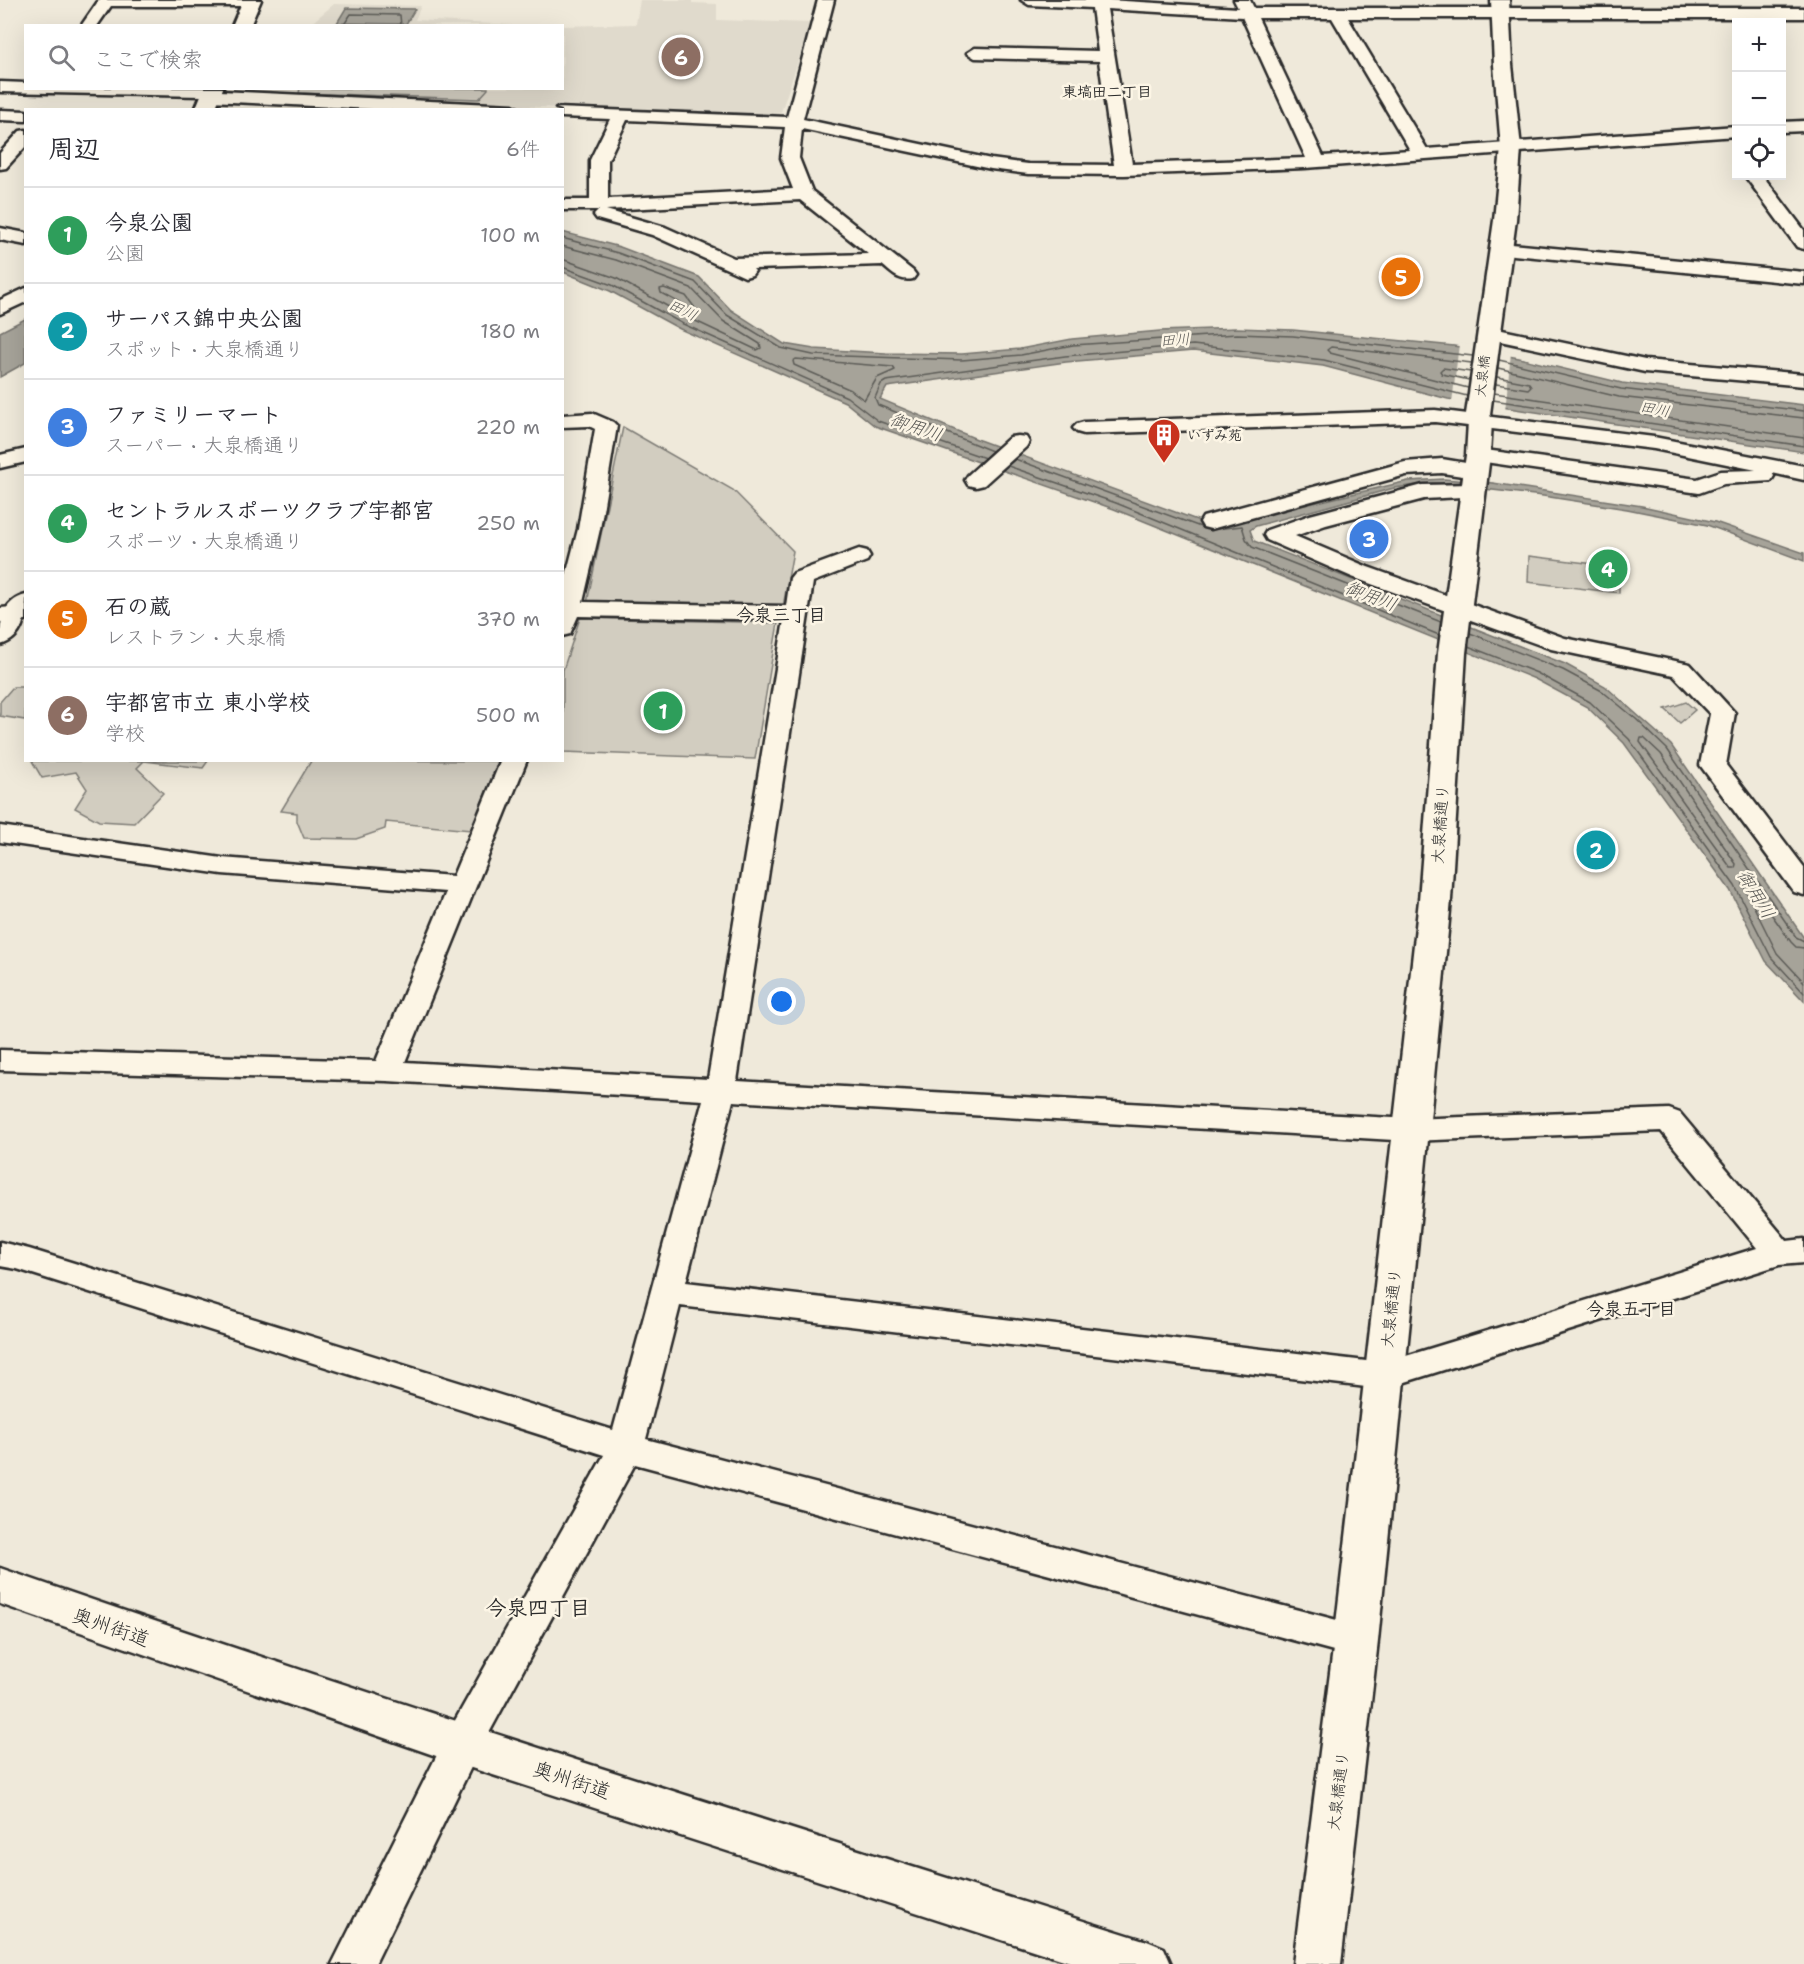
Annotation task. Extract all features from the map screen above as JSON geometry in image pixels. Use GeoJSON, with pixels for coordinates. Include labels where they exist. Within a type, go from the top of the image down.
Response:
{"type":"FeatureCollection","features":[{"type":"Feature","properties":{"kind":"street"},"geometry":{"type":"LineString","coordinates":[[90,24],[107,0],[251,0],[242,24]]}},
{"type":"Feature","properties":{"kind":"street"},"geometry":{"type":"LineString","coordinates":[[826,0],[794,122],[790,158],[804,194],[906,275]]}},
{"type":"Feature","properties":{"kind":"street"},"geometry":{"type":"LineString","coordinates":[[1029,0],[1099,5],[1245,7],[1337,14],[1501,6],[1804,13]]}},
{"type":"Feature","properties":{"kind":"street"},"geometry":{"type":"LineString","coordinates":[[1099,5],[1124,170]]}},
{"type":"Feature","properties":{"kind":"street","name":"大泉橋"},"geometry":{"type":"LineString","coordinates":[[1479,418],[1487,336],[1502,249],[1511,148],[1503,65],[1501,6]]}},
{"type":"Feature","properties":{"kind":"street"},"geometry":{"type":"LineString","coordinates":[[1245,7],[1317,162]]}},
{"type":"Feature","properties":{"kind":"street"},"geometry":{"type":"LineString","coordinates":[[1337,14],[1421,154]]}},
{"type":"Feature","properties":{"kind":"street"},"geometry":{"type":"LineString","coordinates":[[975,53],[1107,56]]}},
{"type":"Feature","properties":{"kind":"street"},"geometry":{"type":"LineString","coordinates":[[0,87],[24,88]]}},
{"type":"Feature","properties":{"kind":"street"},"geometry":{"type":"LineString","coordinates":[[86,90],[449,108]]}},
{"type":"Feature","properties":{"kind":"street"},"geometry":{"type":"LineString","coordinates":[[564,112],[794,122],[991,164],[1028,169],[1124,170],[1317,162],[1729,131]]}},
{"type":"Feature","properties":{"kind":"street"},"geometry":{"type":"LineString","coordinates":[[598,210],[599,160],[621,114]]}},
{"type":"Feature","properties":{"kind":"street"},"geometry":{"type":"LineString","coordinates":[[0,115],[24,116]]}},
{"type":"Feature","properties":{"kind":"street"},"geometry":{"type":"LineString","coordinates":[[1786,127],[1804,126]]}},
{"type":"Feature","properties":{"kind":"street"},"geometry":{"type":"LineString","coordinates":[[0,164],[24,137]]}},
{"type":"Feature","properties":{"kind":"street"},"geometry":{"type":"LineString","coordinates":[[0,164],[24,164]]}},
{"type":"Feature","properties":{"kind":"street"},"geometry":{"type":"LineString","coordinates":[[1758,180],[1804,243]]}},
{"type":"Feature","properties":{"kind":"street"},"geometry":{"type":"LineString","coordinates":[[598,210],[804,194]]}},
{"type":"Feature","properties":{"kind":"street"},"geometry":{"type":"LineString","coordinates":[[564,205],[598,210],[634,221],[692,244],[738,268],[888,259]]}},
{"type":"Feature","properties":{"kind":"street"},"geometry":{"type":"LineString","coordinates":[[0,234],[24,239]]}},
{"type":"Feature","properties":{"kind":"street"},"geometry":{"type":"LineString","coordinates":[[1502,249],[1804,278]]}},
{"type":"Feature","properties":{"kind":"street"},"geometry":{"type":"LineString","coordinates":[[0,308],[24,295]]}},
{"type":"Feature","properties":{"kind":"street"},"geometry":{"type":"LineString","coordinates":[[0,319],[24,306]]}},
{"type":"Feature","properties":{"kind":"street"},"geometry":{"type":"LineString","coordinates":[[1487,336],[1645,366],[1721,375],[1804,381]]}},
{"type":"Feature","properties":{"kind":"street"},"geometry":{"type":"LineString","coordinates":[[1083,428],[1435,416],[1479,418],[1654,442],[1791,475]]}},
{"type":"Feature","properties":{"kind":"street"},"geometry":{"type":"LineString","coordinates":[[1460,608],[1476,472],[1479,418]]}},
{"type":"Feature","properties":{"kind":"street"},"geometry":{"type":"LineString","coordinates":[[564,421],[592,419],[606,426],[596,498],[565,616],[797,613]]}},
{"type":"Feature","properties":{"kind":"street"},"geometry":{"type":"LineString","coordinates":[[976,480],[1017,442]]}},
{"type":"Feature","properties":{"kind":"street"},"geometry":{"type":"LineString","coordinates":[[0,462],[24,456]]}},
{"type":"Feature","properties":{"kind":"street"},"geometry":{"type":"LineString","coordinates":[[1211,522],[1405,469],[1442,466],[1476,472],[1699,486],[1721,478],[1791,475]]}},
{"type":"Feature","properties":{"kind":"street"},"geometry":{"type":"LineString","coordinates":[[1476,472],[1423,492],[1275,535],[1360,572],[1559,644],[1681,669],[1723,713],[1713,765],[1804,886]]}},
{"type":"Feature","properties":{"kind":"street"},"geometry":{"type":"LineString","coordinates":[[354,1964],[462,1745],[626,1448],[721,1089],[802,578],[859,556]]}},
{"type":"Feature","properties":{"kind":"street","name":"大泉橋通り"},"geometry":{"type":"LineString","coordinates":[[1317,1964],[1356,1641],[1411,1130],[1435,900],[1453,650],[1460,608]]}},
{"type":"Feature","properties":{"kind":"street"},"geometry":{"type":"LineString","coordinates":[[0,637],[17,611]]}},
{"type":"Feature","properties":{"kind":"street"},"geometry":{"type":"LineString","coordinates":[[387,1071],[513,762]]}},
{"type":"Feature","properties":{"kind":"street"},"geometry":{"type":"LineString","coordinates":[[0,834],[222,866],[462,885]]}},
{"type":"Feature","properties":{"kind":"street"},"geometry":{"type":"LineString","coordinates":[[0,1060],[387,1071],[1411,1130],[1668,1120],[1791,1252],[1383,1376],[667,1292]]}},
{"type":"Feature","properties":{"kind":"street"},"geometry":{"type":"LineString","coordinates":[[6,1263],[626,1448],[1356,1641]]}},
{"type":"Feature","properties":{"kind":"street","name":"奥州街道"},"geometry":{"type":"LineString","coordinates":[[0,1586],[71,1613],[462,1745],[1147,1964]]}},
{"type":"Feature","properties":{"kind":"shaded area"},"geometry":{"type":"Polygon","coordinates":[[[640,0],[692,0],[692,3],[717,4],[717,20],[811,23],[781,112],[770,117],[242,94],[243,90],[564,90],[564,26],[636,24],[640,0]]]}},
{"type":"Feature","properties":{"kind":"shaded area"},"geometry":{"type":"Polygon","coordinates":[[[334,4],[421,6],[415,20],[493,24],[310,24],[334,4]]]}},
{"type":"Feature","properties":{"kind":"shaded area"},"geometry":{"type":"Polygon","coordinates":[[[300,90],[487,90],[479,99],[299,93],[300,90]]]}},
{"type":"Feature","properties":{"kind":"shaded area"},"geometry":{"type":"Polygon","coordinates":[[[623,427],[733,490],[793,551],[783,607],[587,603],[623,427]]]}},
{"type":"Feature","properties":{"kind":"shaded area"},"geometry":{"type":"Polygon","coordinates":[[[1529,556],[1619,567],[1619,593],[1528,582],[1529,556]]]}},
{"type":"Feature","properties":{"kind":"shaded area"},"geometry":{"type":"Polygon","coordinates":[[[580,618],[778,623],[755,759],[564,752],[564,667],[580,618]]]}},
{"type":"Feature","properties":{"kind":"shaded area"},"geometry":{"type":"Polygon","coordinates":[[[13,687],[24,687],[24,720],[0,716],[0,702],[13,687]]]}},
{"type":"Feature","properties":{"kind":"shaded area"},"geometry":{"type":"Polygon","coordinates":[[[1686,702],[1695,710],[1680,723],[1665,709],[1686,702]]]}},
{"type":"Feature","properties":{"kind":"shaded area"},"geometry":{"type":"Polygon","coordinates":[[[33,762],[143,762],[137,768],[163,793],[134,823],[99,821],[75,808],[87,789],[76,772],[42,778],[33,762]]]}},
{"type":"Feature","properties":{"kind":"shaded area"},"geometry":{"type":"Polygon","coordinates":[[[152,762],[207,762],[203,768],[152,762]]]}},
{"type":"Feature","properties":{"kind":"shaded area"},"geometry":{"type":"Polygon","coordinates":[[[310,762],[498,762],[471,830],[386,822],[385,829],[356,839],[304,838],[297,821],[297,813],[281,811],[310,762]]]}},
{"type":"Feature","properties":{"kind":"water"},"geometry":{"type":"Polygon","coordinates":[[[346,8],[415,9],[406,24],[337,23],[346,8]]]}},
{"type":"Feature","properties":{"kind":"water"},"geometry":{"type":"Polygon","coordinates":[[[564,233],[620,247],[699,277],[731,310],[784,344],[814,349],[962,354],[1020,349],[1072,339],[1160,331],[1237,328],[1293,330],[1454,346],[1519,358],[1622,383],[1804,405],[1804,452],[1448,399],[1323,366],[1193,351],[1066,362],[887,387],[880,399],[979,440],[1205,523],[1232,522],[1408,481],[1444,479],[1493,483],[1642,506],[1715,522],[1804,553],[1804,561],[1707,525],[1627,509],[1432,483],[1394,488],[1256,526],[1250,530],[1254,541],[1565,664],[1605,686],[1671,745],[1804,938],[1804,1001],[1766,961],[1730,890],[1624,743],[1587,707],[1535,679],[1114,509],[875,426],[845,402],[680,329],[610,291],[564,272],[564,233]]]}},
{"type":"Feature","properties":{"kind":"water"},"geometry":{"type":"Polygon","coordinates":[[[24,320],[24,364],[0,377],[0,332],[24,320]]]}},
{"type":"Feature","properties":{"kind":"pier"},"geometry":{"type":"Polygon","coordinates":[[[1459,344],[1511,353],[1505,411],[1452,403],[1459,344]]]}},
{"type":"Feature","properties":{"kind":"place","name":"宇都宮市立 東小学校"},"geometry":{"type":"Point","coordinates":[681,57]}},
{"type":"Feature","properties":{"kind":"place","name":"石の蔵"},"geometry":{"type":"Point","coordinates":[1401,277]}},
{"type":"Feature","properties":{"kind":"place","name":"いずみ苑"},"geometry":{"type":"Point","coordinates":[1164,464]}},
{"type":"Feature","properties":{"kind":"place","name":"ファミリーマート"},"geometry":{"type":"Point","coordinates":[1369,539]}},
{"type":"Feature","properties":{"kind":"place","name":"セントラルスポーツクラブ宇都宮"},"geometry":{"type":"Point","coordinates":[1608,569]}},
{"type":"Feature","properties":{"kind":"place","name":"今泉公園"},"geometry":{"type":"Point","coordinates":[663,711]}},
{"type":"Feature","properties":{"kind":"place","name":"サーパス錦中央公園"},"geometry":{"type":"Point","coordinates":[1596,850]}},
{"type":"Feature","properties":{"kind":"district","name":"東塙田二丁目"},"geometry":{"type":"Point","coordinates":[1107,92]}},
{"type":"Feature","properties":{"kind":"district","name":"今泉三丁目"},"geometry":{"type":"Point","coordinates":[781,615]}},
{"type":"Feature","properties":{"kind":"district","name":"今泉五丁目"},"geometry":{"type":"Point","coordinates":[1631,1309]}},
{"type":"Feature","properties":{"kind":"district","name":"今泉四丁目"},"geometry":{"type":"Point","coordinates":[538,1608]}},
{"type":"Feature","properties":{"kind":"water label","name":"田川"},"geometry":{"type":"Point","coordinates":[683,310]}},
{"type":"Feature","properties":{"kind":"water label","name":"田川"},"geometry":{"type":"Point","coordinates":[1175,340]}},
{"type":"Feature","properties":{"kind":"water label","name":"田川"},"geometry":{"type":"Point","coordinates":[1655,409]}},
{"type":"Feature","properties":{"kind":"water label","name":"御用川"},"geometry":{"type":"Point","coordinates":[916,427]}},
{"type":"Feature","properties":{"kind":"water label","name":"御用川"},"geometry":{"type":"Point","coordinates":[1371,596]}},
{"type":"Feature","properties":{"kind":"water label","name":"御用川"},"geometry":{"type":"Point","coordinates":[1756,894]}}]}
